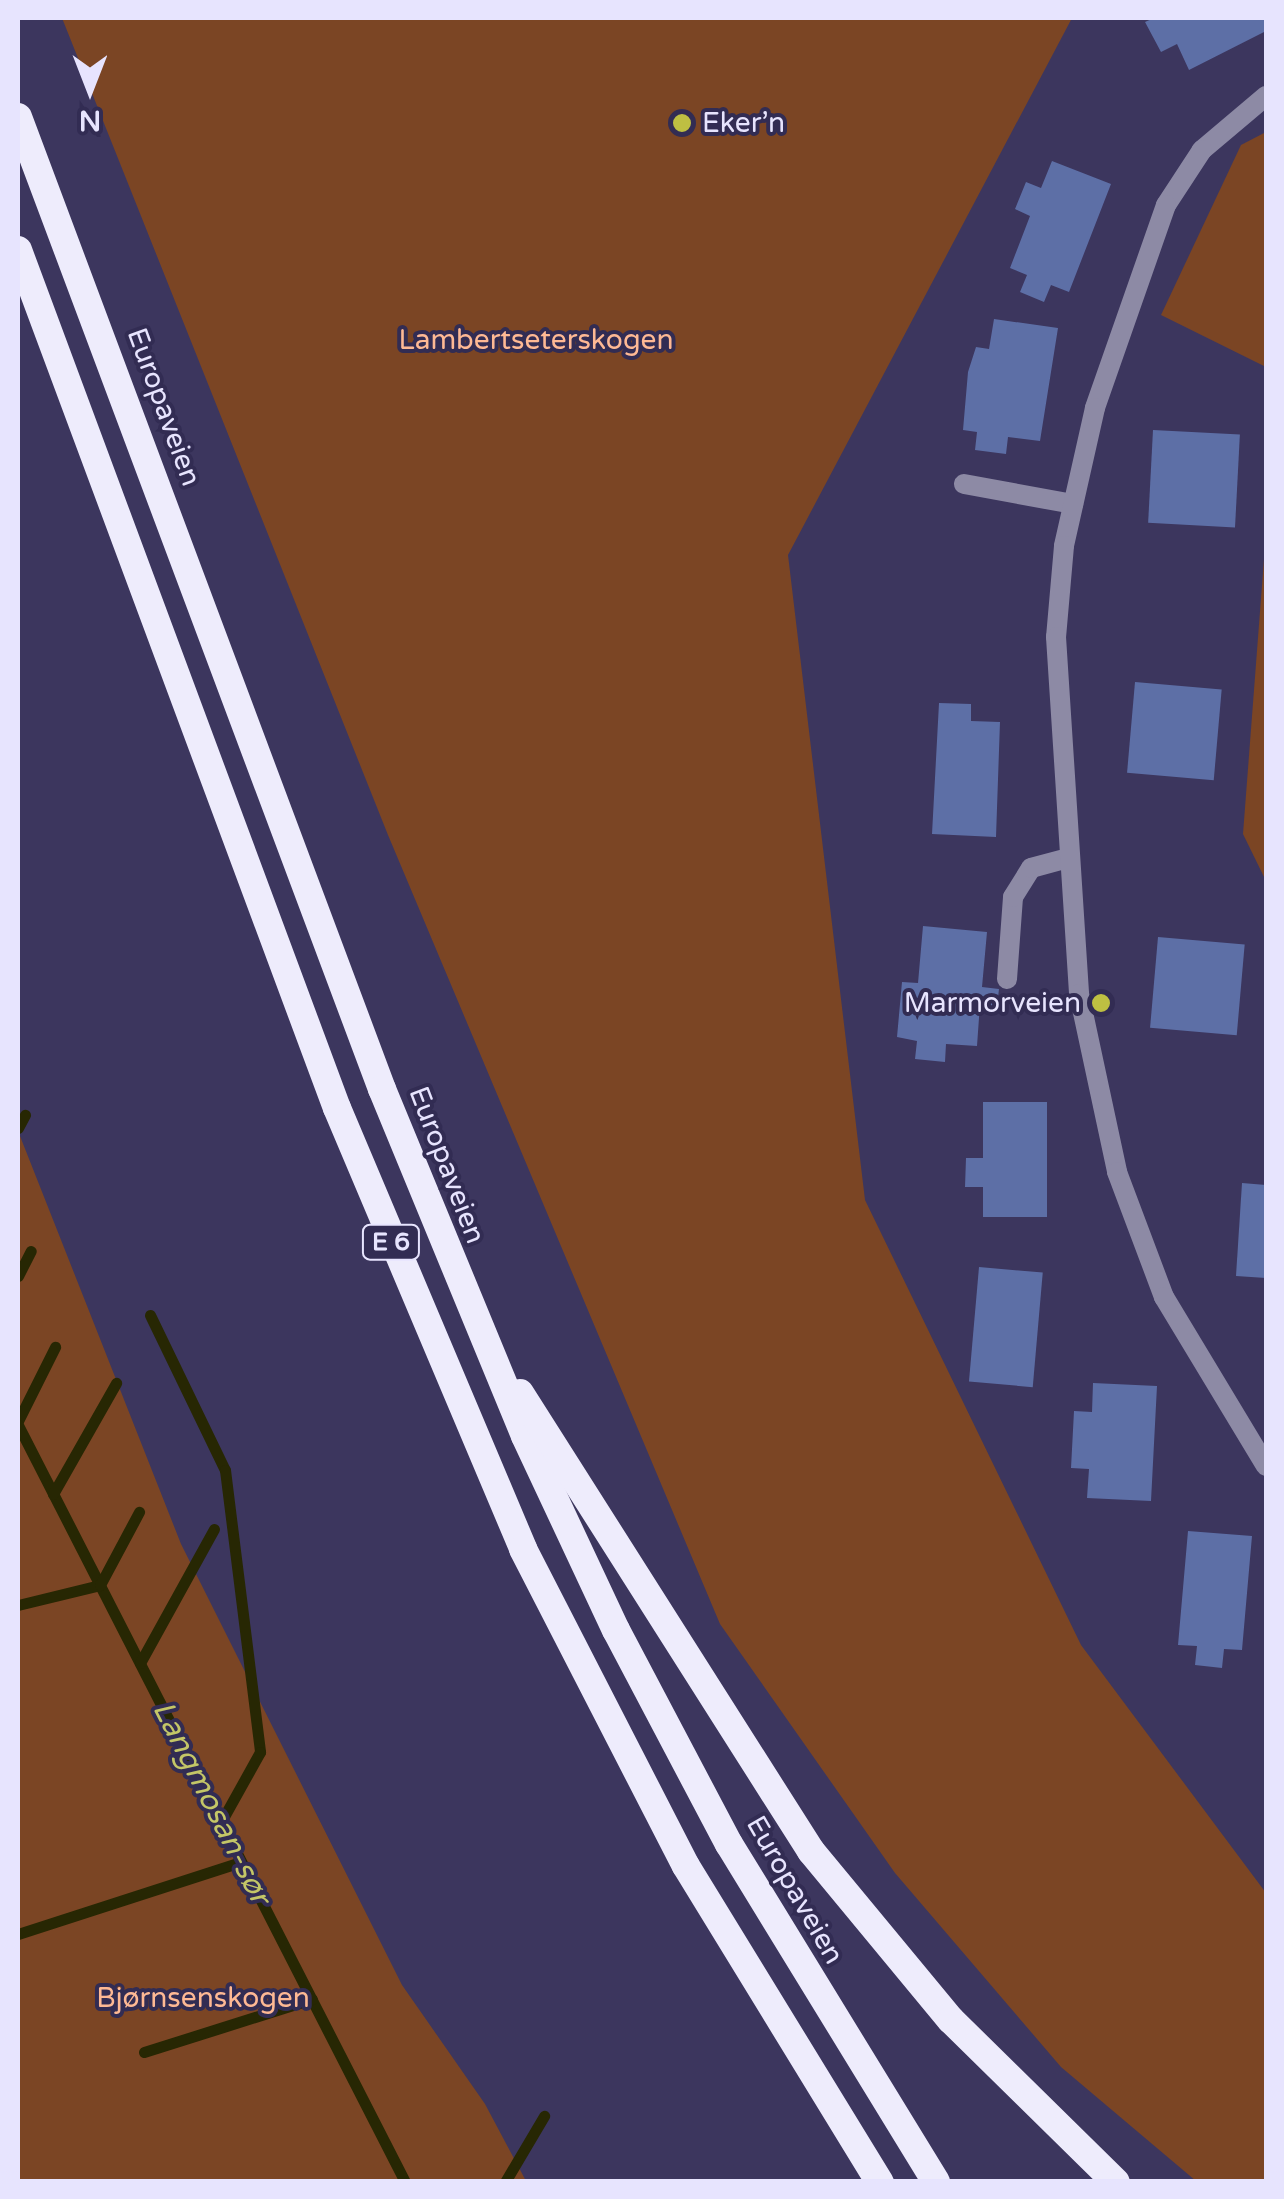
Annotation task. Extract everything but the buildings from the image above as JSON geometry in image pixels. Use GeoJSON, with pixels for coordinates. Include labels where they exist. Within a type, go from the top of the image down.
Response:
{"type":"FeatureCollection","features":[{"type":"Feature","properties":{"kind":"highway","name":"Europaveien"},"geometry":{"type":"LineString","coordinates":[[18,117],[475,1324],[608,1613],[730,1844],[936,2182]]}},
{"type":"Feature","properties":{"kind":"highway","name":"E 6"},"geometry":{"type":"LineString","coordinates":[[18,250],[337,1108],[524,1550],[695,1882],[880,2182]]}},
{"type":"Feature","properties":{"kind":"highway","name":"E 6"},"geometry":{"type":"LineString","coordinates":[[475,1324],[628,1555],[690,1668],[811,1851],[951,2020],[1116,2182]]}},
{"type":"Feature","properties":{"kind":"street"},"geometry":{"type":"LineString","coordinates":[[1266,96],[1202,150],[1166,205],[1095,408],[1073,504],[1056,637],[1068,858],[1091,1066],[1129,1211],[1198,1360],[1266,1466]]}},
{"type":"Feature","properties":{"kind":"street"},"geometry":{"type":"LineString","coordinates":[[964,484],[1073,504]]}},
{"type":"Feature","properties":{"kind":"street"},"geometry":{"type":"LineString","coordinates":[[1006,979],[1013,897],[1031,868],[1068,858]]}},
{"type":"Feature","properties":{"kind":"green space","name":"Lambertseterskogen"},"geometry":{"type":"Polygon","coordinates":[[[62,18],[1072,18],[788,555],[865,1200],[1081,1645],[1266,1893],[1266,2181],[1196,2181],[1061,2067],[895,1873],[720,1624],[388,835],[62,18]]]}},
{"type":"Feature","properties":{"kind":"green space"},"geometry":{"type":"Polygon","coordinates":[[[1266,132],[1266,367],[1161,315],[1241,145],[1266,132]]]}},
{"type":"Feature","properties":{"kind":"green space"},"geometry":{"type":"Polygon","coordinates":[[[1266,533],[1266,881],[1243,834],[1266,533]]]}},
{"type":"Feature","properties":{"kind":"green space","name":"Bjørnsenskogen"},"geometry":{"type":"Polygon","coordinates":[[[18,1131],[181,1544],[402,1985],[485,2104],[526,2181],[18,2181],[18,1131]]]}},
{"type":"Feature","properties":{"kind":"waterway"},"geometry":{"type":"LineString","coordinates":[[18,1128],[25,1115]]}},
{"type":"Feature","properties":{"kind":"waterway"},"geometry":{"type":"LineString","coordinates":[[18,1276],[31,1251]]}},
{"type":"Feature","properties":{"kind":"waterway"},"geometry":{"type":"LineString","coordinates":[[150,1315],[225,1470],[260,1752],[221,1822]]}},
{"type":"Feature","properties":{"kind":"waterway"},"geometry":{"type":"LineString","coordinates":[[18,1421],[55,1347]]}},
{"type":"Feature","properties":{"kind":"waterway"},"geometry":{"type":"LineString","coordinates":[[53,1494],[116,1383]]}},
{"type":"Feature","properties":{"kind":"waterway","name":"Langmosan-sør"},"geometry":{"type":"LineString","coordinates":[[18,1425],[405,2182]]}},
{"type":"Feature","properties":{"kind":"waterway","name":"Langmosan-sør"},"geometry":{"type":"LineString","coordinates":[[18,1605],[100,1585],[139,1512]]}},
{"type":"Feature","properties":{"kind":"waterway"},"geometry":{"type":"LineString","coordinates":[[140,1663],[214,1529]]}},
{"type":"Feature","properties":{"kind":"waterway"},"geometry":{"type":"LineString","coordinates":[[18,1934],[241,1862]]}},
{"type":"Feature","properties":{"kind":"waterway"},"geometry":{"type":"LineString","coordinates":[[144,2052],[312,1999]]}},
{"type":"Feature","properties":{"kind":"waterway"},"geometry":{"type":"LineString","coordinates":[[505,2182],[544,2116]]}},
{"type":"Feature","properties":{"kind":"place","name":"Eker’n"},"geometry":{"type":"Point","coordinates":[682,123]}},
{"type":"Feature","properties":{"kind":"place","name":"Marmorveien"},"geometry":{"type":"Point","coordinates":[1101,1003]}}]}
